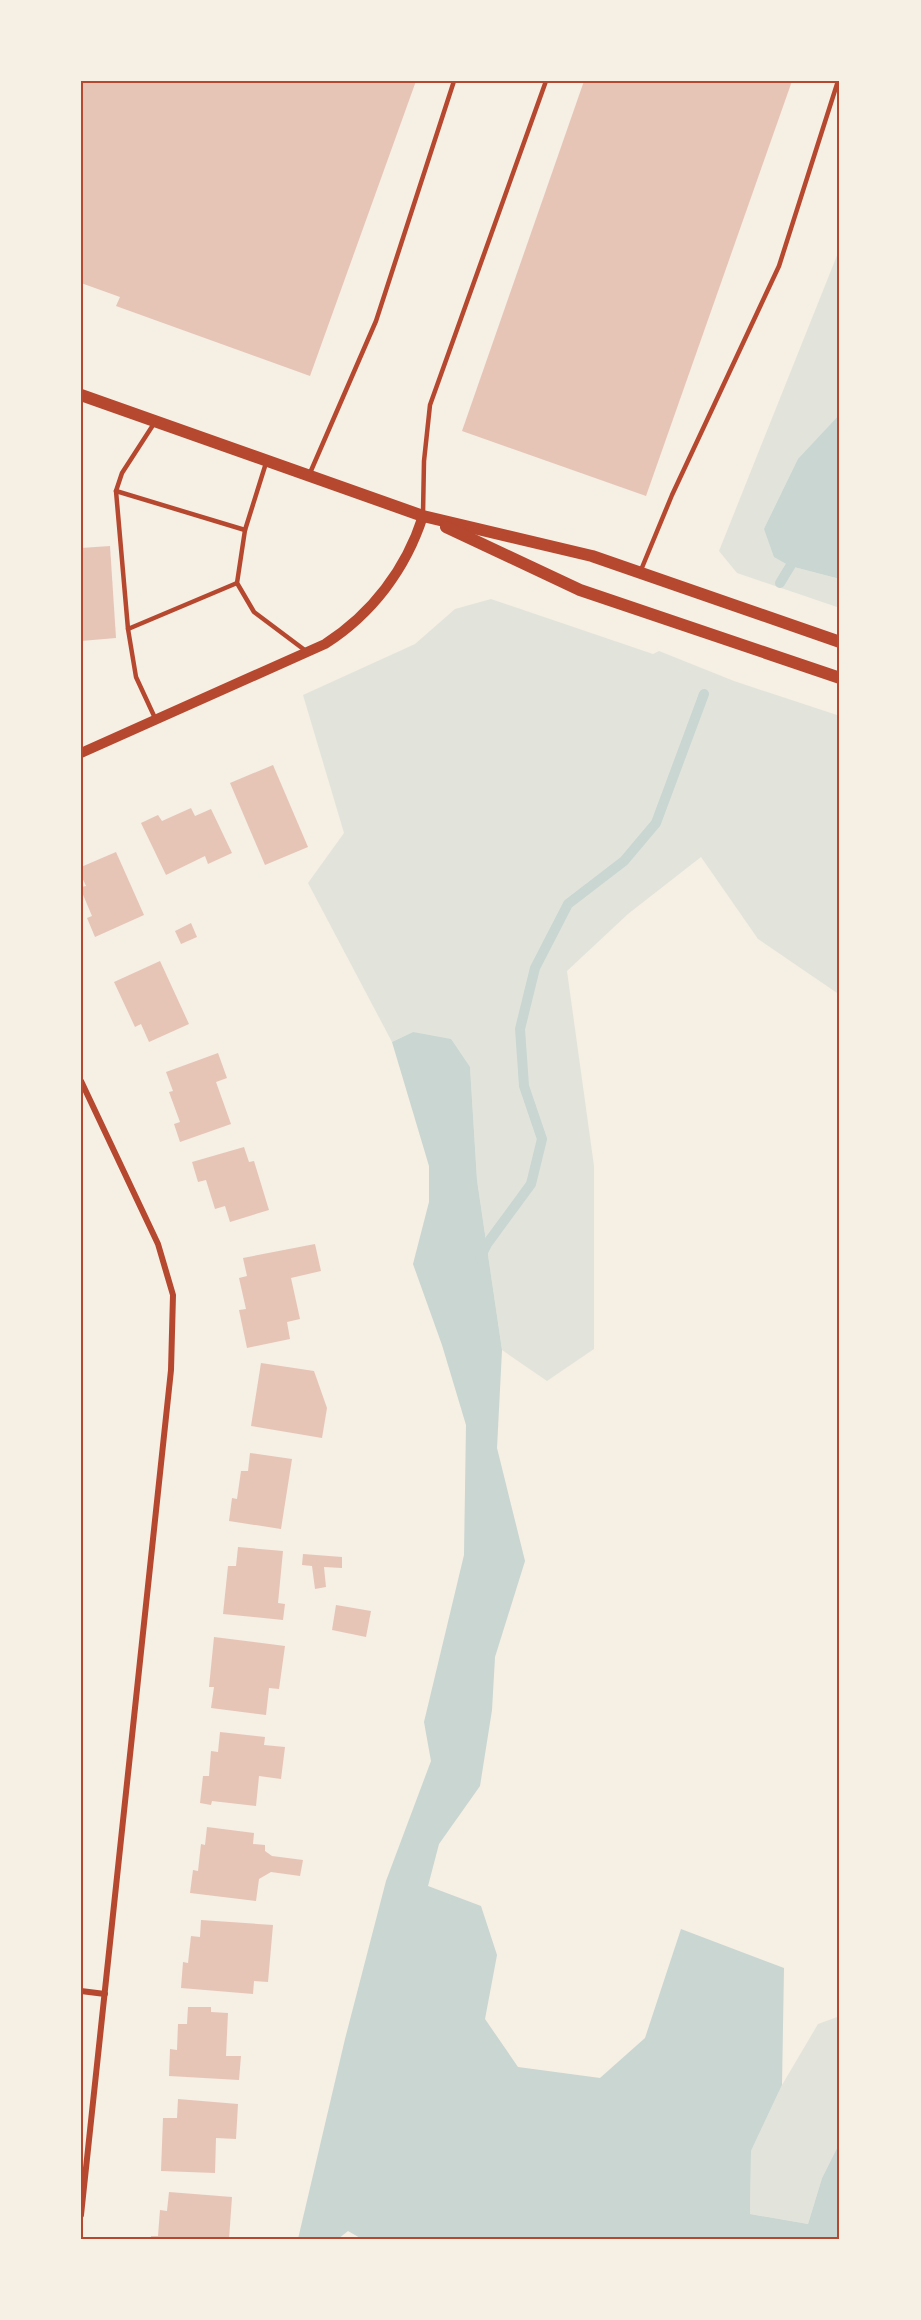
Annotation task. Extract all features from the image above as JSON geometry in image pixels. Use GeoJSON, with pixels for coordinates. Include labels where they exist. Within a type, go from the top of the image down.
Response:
{"type":"FeatureCollection","features":[{"type":"Feature","properties":{"kind":"main road"},"geometry":{"type":"LineString","coordinates":[[81,395],[423,516],[592,556],[840,642]]}},
{"type":"Feature","properties":{"kind":"main road"},"geometry":{"type":"LineString","coordinates":[[423,516],[580,591],[840,678]]}},
{"type":"Feature","properties":{"kind":"street"},"geometry":{"type":"LineString","coordinates":[[81,753],[341,633],[376,600],[409,553],[423,516]]}},
{"type":"Feature","properties":{"kind":"street"},"geometry":{"type":"LineString","coordinates":[[81,1081],[158,1244],[172,1295],[171,1370],[81,2215]]}},
{"type":"Feature","properties":{"kind":"street"},"geometry":{"type":"LineString","coordinates":[[81,1991],[105,1994]]}},
{"type":"Feature","properties":{"kind":"lane"},"geometry":{"type":"LineString","coordinates":[[309,476],[376,321],[454,81]]}},
{"type":"Feature","properties":{"kind":"lane"},"geometry":{"type":"LineString","coordinates":[[423,516],[424,460],[430,405],[546,81]]}},
{"type":"Feature","properties":{"kind":"lane"},"geometry":{"type":"LineString","coordinates":[[640,573],[672,495],[779,266],[838,81]]}},
{"type":"Feature","properties":{"kind":"lane"},"geometry":{"type":"LineString","coordinates":[[155,422],[122,473],[116,491],[128,629],[136,677],[155,718]]}},
{"type":"Feature","properties":{"kind":"lane"},"geometry":{"type":"LineString","coordinates":[[267,461],[245,530],[237,583],[254,612],[306,651]]}},
{"type":"Feature","properties":{"kind":"lane"},"geometry":{"type":"LineString","coordinates":[[116,491],[245,530]]}},
{"type":"Feature","properties":{"kind":"lane"},"geometry":{"type":"LineString","coordinates":[[128,629],[237,583]]}},
{"type":"Feature","properties":{"kind":"shaded area"},"geometry":{"type":"Polygon","coordinates":[[[840,248],[840,414],[798,460],[790,566],[840,579],[840,608],[737,573],[719,551],[840,248]]]}},
{"type":"Feature","properties":{"kind":"shaded area"},"geometry":{"type":"Polygon","coordinates":[[[840,414],[840,579],[790,566],[774,557],[764,529],[798,459],[840,414]]]}},
{"type":"Feature","properties":{"kind":"shaded area"},"geometry":{"type":"Polygon","coordinates":[[[491,599],[653,654],[659,651],[734,681],[840,716],[840,995],[758,939],[701,857],[628,914],[567,971],[594,1166],[594,1349],[547,1381],[502,1350],[477,1180],[470,1067],[413,1032],[392,1042],[308,883],[344,833],[303,695],[415,644],[455,609],[491,599]]]}},
{"type":"Feature","properties":{"kind":"shaded area"},"geometry":{"type":"Polygon","coordinates":[[[413,1032],[451,1039],[470,1067],[477,1180],[502,1350],[497,1448],[525,1561],[495,1657],[492,1710],[480,1786],[439,1844],[428,1886],[481,1906],[497,1955],[485,2019],[518,2067],[600,2078],[645,2038],[681,1929],[784,1968],[782,2085],[751,2151],[750,2214],[808,2224],[822,2178],[840,2142],[840,2239],[362,2239],[348,2231],[338,2239],[298,2239],[345,2039],[386,1881],[431,1761],[424,1722],[464,1555],[466,1425],[442,1345],[413,1264],[429,1202],[429,1166],[392,1042],[413,1032]]]}},
{"type":"Feature","properties":{"kind":"shaded area"},"geometry":{"type":"Polygon","coordinates":[[[840,2016],[840,2142],[822,2178],[808,2224],[750,2214],[751,2151],[782,2085],[818,2024],[840,2016]]]}},
{"type":"Feature","properties":{"kind":"building"},"geometry":{"type":"Polygon","coordinates":[[[81,81],[416,81],[310,376],[116,306],[120,297],[81,283],[81,81]]]}},
{"type":"Feature","properties":{"kind":"building"},"geometry":{"type":"Polygon","coordinates":[[[584,81],[792,81],[646,496],[462,431],[584,81]]]}},
{"type":"Feature","properties":{"kind":"building"},"geometry":{"type":"Polygon","coordinates":[[[110,546],[116,638],[81,641],[81,548],[110,546]]]}},
{"type":"Feature","properties":{"kind":"building"},"geometry":{"type":"Polygon","coordinates":[[[273,765],[308,847],[265,865],[230,783],[273,765]]]}},
{"type":"Feature","properties":{"kind":"building"},"geometry":{"type":"Polygon","coordinates":[[[191,808],[195,816],[211,809],[232,853],[208,864],[205,856],[166,875],[141,823],[158,815],[162,821],[191,808]]]}},
{"type":"Feature","properties":{"kind":"building"},"geometry":{"type":"Polygon","coordinates":[[[116,852],[144,915],[95,937],[87,918],[92,916],[81,890],[81,887],[86,886],[81,875],[81,867],[116,852]]]}},
{"type":"Feature","properties":{"kind":"building"},"geometry":{"type":"Polygon","coordinates":[[[191,923],[197,937],[181,944],[175,931],[191,923]]]}},
{"type":"Feature","properties":{"kind":"building"},"geometry":{"type":"Polygon","coordinates":[[[160,961],[189,1024],[149,1042],[141,1024],[135,1027],[114,982],[160,961]]]}},
{"type":"Feature","properties":{"kind":"building"},"geometry":{"type":"Polygon","coordinates":[[[218,1053],[227,1078],[216,1082],[231,1124],[180,1142],[174,1124],[180,1122],[169,1092],[173,1091],[166,1072],[218,1053]]]}},
{"type":"Feature","properties":{"kind":"building"},"geometry":{"type":"Polygon","coordinates":[[[244,1147],[249,1162],[254,1161],[269,1210],[230,1222],[225,1206],[215,1209],[206,1180],[198,1182],[192,1162],[244,1147]]]}},
{"type":"Feature","properties":{"kind":"building"},"geometry":{"type":"Polygon","coordinates":[[[315,1244],[321,1271],[291,1278],[300,1319],[287,1322],[290,1339],[247,1348],[239,1310],[246,1309],[239,1278],[247,1276],[243,1258],[315,1244]]]}},
{"type":"Feature","properties":{"kind":"building"},"geometry":{"type":"Polygon","coordinates":[[[261,1363],[314,1371],[327,1408],[322,1438],[251,1426],[261,1363]]]}},
{"type":"Feature","properties":{"kind":"building"},"geometry":{"type":"Polygon","coordinates":[[[250,1453],[292,1459],[281,1529],[229,1521],[232,1498],[237,1499],[241,1471],[248,1471],[250,1453]]]}},
{"type":"Feature","properties":{"kind":"building"},"geometry":{"type":"Polygon","coordinates":[[[238,1547],[283,1551],[278,1603],[285,1604],[283,1620],[223,1614],[228,1566],[236,1566],[238,1547]]]}},
{"type":"Feature","properties":{"kind":"building"},"geometry":{"type":"Polygon","coordinates":[[[303,1554],[342,1557],[342,1568],[324,1567],[326,1587],[315,1589],[312,1566],[302,1565],[303,1554]]]}},
{"type":"Feature","properties":{"kind":"building"},"geometry":{"type":"Polygon","coordinates":[[[336,1605],[371,1611],[366,1637],[332,1630],[336,1605]]]}},
{"type":"Feature","properties":{"kind":"building"},"geometry":{"type":"Polygon","coordinates":[[[214,1637],[285,1646],[279,1689],[269,1688],[266,1715],[211,1708],[214,1687],[209,1687],[214,1637]]]}},
{"type":"Feature","properties":{"kind":"building"},"geometry":{"type":"Polygon","coordinates":[[[220,1732],[265,1737],[264,1745],[285,1747],[281,1779],[259,1776],[256,1806],[212,1801],[211,1805],[200,1803],[203,1776],[209,1776],[211,1751],[218,1752],[220,1732]]]}},
{"type":"Feature","properties":{"kind":"building"},"geometry":{"type":"Polygon","coordinates":[[[207,1827],[254,1833],[253,1844],[265,1845],[265,1851],[272,1856],[303,1860],[300,1876],[271,1872],[259,1879],[256,1901],[190,1893],[193,1870],[198,1871],[201,1844],[205,1845],[207,1827]]]}},
{"type":"Feature","properties":{"kind":"building"},"geometry":{"type":"Polygon","coordinates":[[[201,1920],[273,1925],[268,1982],[254,1981],[253,1994],[181,1988],[183,1962],[188,1963],[191,1936],[200,1937],[201,1920]]]}},
{"type":"Feature","properties":{"kind":"building"},"geometry":{"type":"Polygon","coordinates":[[[188,2007],[211,2007],[211,2012],[228,2013],[226,2056],[241,2056],[239,2080],[169,2076],[170,2049],[177,2050],[178,2024],[187,2024],[188,2007]]]}},
{"type":"Feature","properties":{"kind":"building"},"geometry":{"type":"Polygon","coordinates":[[[178,2099],[238,2104],[236,2139],[216,2138],[215,2173],[161,2171],[163,2118],[177,2118],[178,2099]]]}},
{"type":"Feature","properties":{"kind":"building"},"geometry":{"type":"Polygon","coordinates":[[[169,2192],[232,2197],[229,2239],[151,2239],[151,2236],[158,2236],[160,2210],[167,2211],[169,2192]]]}},
{"type":"Feature","properties":{"kind":"waterway"},"geometry":{"type":"LineString","coordinates":[[780,583],[797,555]]}},
{"type":"Feature","properties":{"kind":"waterway"},"geometry":{"type":"LineString","coordinates":[[480,1258],[487,1244],[531,1184],[542,1139],[524,1086],[520,1029],[535,968],[568,904],[624,861],[656,823],[704,694]]}}]}
